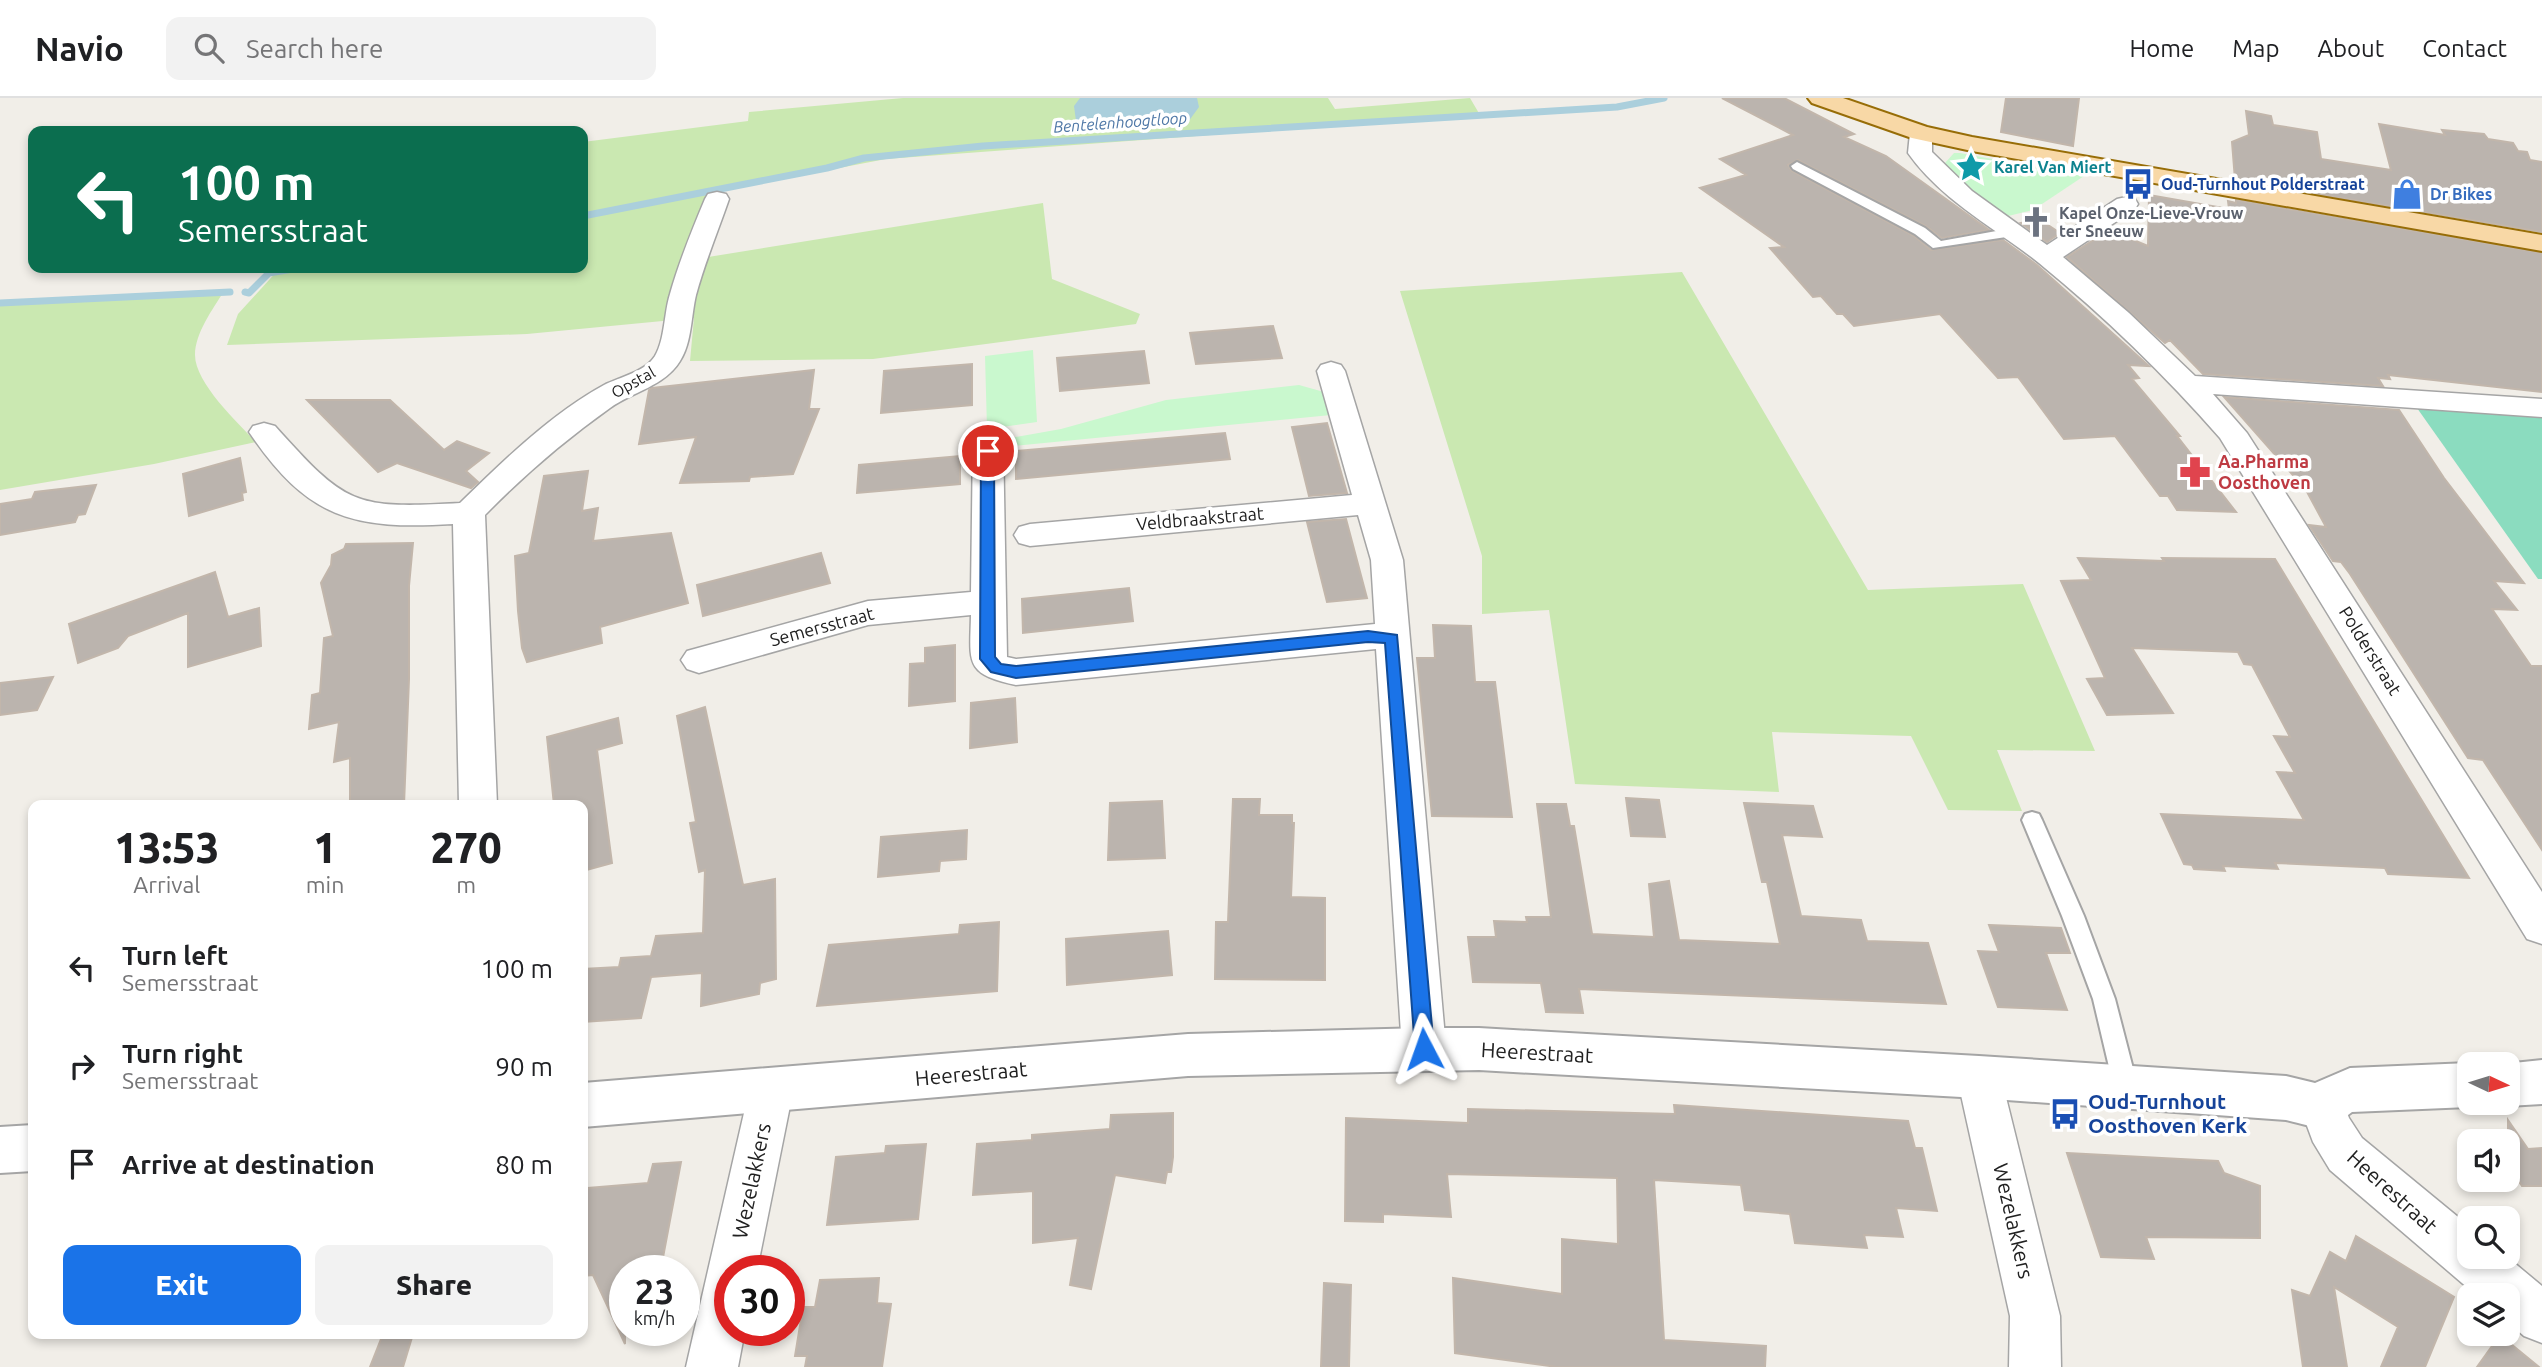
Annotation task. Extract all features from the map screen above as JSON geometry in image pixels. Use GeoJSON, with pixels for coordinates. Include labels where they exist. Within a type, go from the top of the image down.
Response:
{"type":"FeatureCollection","features":[{"type":"Feature","properties":{"kind":"main road"},"geometry":{"type":"LineString","coordinates":[[1820,98],[1921,133],[2121,171],[2542,243]]}},
{"type":"Feature","properties":{"kind":"street","name":"Polderstraat"},"geometry":{"type":"LineString","coordinates":[[1921,133],[1920,153],[1929,166],[2047,256],[2186,383],[2232,433],[2542,927]]}},
{"type":"Feature","properties":{"kind":"street","name":"Opstal"},"geometry":{"type":"LineString","coordinates":[[469,513],[527,458],[580,415],[623,385],[645,378],[666,362],[673,347],[684,291],[717,199]]}},
{"type":"Feature","properties":{"kind":"street"},"geometry":{"type":"LineString","coordinates":[[2047,256],[2126,204]]}},
{"type":"Feature","properties":{"kind":"street"},"geometry":{"type":"LineString","coordinates":[[1331,371],[1387,560],[1424,1049]]}},
{"type":"Feature","properties":{"kind":"street"},"geometry":{"type":"LineString","coordinates":[[2186,383],[2542,408]]}},
{"type":"Feature","properties":{"kind":"street"},"geometry":{"type":"LineString","coordinates":[[264,432],[319,491],[346,507],[383,514],[469,513],[478,800]]}},
{"type":"Feature","properties":{"kind":"street"},"geometry":{"type":"LineString","coordinates":[[988,438],[988,659],[996,668],[1016,672],[1368,636],[1392,639]]}},
{"type":"Feature","properties":{"kind":"street","name":"Veldbraakstraat"},"geometry":{"type":"LineString","coordinates":[[1030,535],[1371,504]]}},
{"type":"Feature","properties":{"kind":"street","name":"Semersstraat"},"geometry":{"type":"LineString","coordinates":[[699,660],[868,613],[988,602]]}},
{"type":"Feature","properties":{"kind":"street","name":"Heerestraat"},"geometry":{"type":"LineString","coordinates":[[588,1105],[1188,1055],[1424,1049],[1479,1049],[1979,1077],[2286,1098],[2323,1107],[2329,1127],[2346,1154],[2542,1318]]}},
{"type":"Feature","properties":{"kind":"street","name":"Wezelakkers"},"geometry":{"type":"LineString","coordinates":[[1979,1077],[2035,1316],[2035,1367]]}},
{"type":"Feature","properties":{"kind":"street"},"geometry":{"type":"LineString","coordinates":[[2520,1083],[2542,1082]]}},
{"type":"Feature","properties":{"kind":"street"},"geometry":{"type":"LineString","coordinates":[[2323,1107],[2333,1097],[2350,1090],[2457,1086]]}},
{"type":"Feature","properties":{"kind":"street","name":"Wezelakkers"},"geometry":{"type":"LineString","coordinates":[[735,1255],[771,1091]]}},
{"type":"Feature","properties":{"kind":"street"},"geometry":{"type":"LineString","coordinates":[[0,1150],[28,1148]]}},
{"type":"Feature","properties":{"kind":"street"},"geometry":{"type":"LineString","coordinates":[[712,1367],[716,1346]]}},
{"type":"Feature","properties":{"kind":"lane"},"geometry":{"type":"LineString","coordinates":[[1797,166],[1920,230],[1938,245],[2013,232]]}},
{"type":"Feature","properties":{"kind":"lane"},"geometry":{"type":"LineString","coordinates":[[2032,820],[2073,916],[2104,999],[2126,1087]]}},
{"type":"Feature","properties":{"kind":"green space"},"geometry":{"type":"Polygon","coordinates":[[[903,98],[1328,98],[1335,109],[1470,98],[1480,115],[886,159],[719,191],[702,258],[1043,203],[1052,279],[1140,314],[1136,324],[873,359],[690,361],[694,318],[527,334],[227,345],[238,314],[275,273],[588,273],[588,141],[748,121],[749,112],[903,98]]]}},
{"type":"Feature","properties":{"kind":"green space"},"geometry":{"type":"Polygon","coordinates":[[[1954,153],[2084,176],[2033,210],[2004,217],[1948,170],[1945,163],[1954,153]]]}},
{"type":"Feature","properties":{"kind":"green space"},"geometry":{"type":"Polygon","coordinates":[[[1682,272],[1868,590],[2023,584],[2095,751],[1997,750],[2022,811],[1948,810],[1911,736],[1772,732],[1779,792],[1575,784],[1549,610],[1482,614],[1482,556],[1400,291],[1682,272]]]}},
{"type":"Feature","properties":{"kind":"green space"},"geometry":{"type":"Polygon","coordinates":[[[224,291],[198,338],[195,355],[197,366],[219,402],[256,442],[154,464],[0,490],[0,301],[224,291]]]}},
{"type":"Feature","properties":{"kind":"green space"},"geometry":{"type":"Polygon","coordinates":[[[1033,350],[1037,422],[987,429],[985,356],[1033,350]]]}},
{"type":"Feature","properties":{"kind":"green space"},"geometry":{"type":"Polygon","coordinates":[[[1299,385],[1324,392],[1331,415],[1002,447],[1004,439],[1061,429],[1166,400],[1299,385]]]}},
{"type":"Feature","properties":{"kind":"green space"},"geometry":{"type":"Polygon","coordinates":[[[2417,408],[2542,416],[2542,579],[2538,579],[2417,408]]]}},
{"type":"Feature","properties":{"kind":"water"},"geometry":{"type":"Polygon","coordinates":[[[1080,98],[1197,98],[1199,107],[1188,122],[1145,128],[1102,128],[1076,121],[1074,106],[1080,98]]]}},
{"type":"Feature","properties":{"kind":"building"},"geometry":{"type":"Polygon","coordinates":[[[1722,98],[1784,98],[1854,134],[1844,137],[1886,156],[1989,230],[1942,238],[1926,226],[1798,160],[1788,165],[1792,171],[1914,236],[1931,250],[2003,240],[2037,265],[2149,366],[2128,365],[2139,378],[2132,379],[2180,436],[2177,436],[2236,512],[2177,510],[2168,496],[2160,496],[2115,436],[2064,439],[2018,377],[1998,378],[1940,314],[1854,326],[1843,314],[1837,314],[1821,296],[1813,297],[1770,248],[1784,247],[1700,188],[1746,175],[1720,159],[1793,135],[1722,98]]]}},
{"type":"Feature","properties":{"kind":"building"},"geometry":{"type":"Polygon","coordinates":[[[2006,98],[2079,98],[2073,146],[2001,132],[2006,98]]]}},
{"type":"Feature","properties":{"kind":"building"},"geometry":{"type":"Polygon","coordinates":[[[2246,111],[2271,116],[2273,125],[2317,132],[2321,159],[2391,170],[2379,124],[2445,135],[2442,130],[2484,134],[2488,139],[2513,143],[2518,151],[2527,152],[2530,160],[2542,162],[2542,232],[2235,180],[2232,142],[2249,135],[2246,111]]]}},
{"type":"Feature","properties":{"kind":"building"},"geometry":{"type":"Polygon","coordinates":[[[2149,195],[2229,209],[2228,201],[2236,203],[2236,200],[2542,253],[2542,392],[2388,375],[2390,379],[2378,378],[2383,386],[2203,374],[2170,340],[2165,343],[2067,257],[2109,230],[2148,246],[2149,195]]]}},
{"type":"Feature","properties":{"kind":"building"},"geometry":{"type":"Polygon","coordinates":[[[2039,219],[2060,233],[2047,242],[2021,223],[2039,219]]]}},
{"type":"Feature","properties":{"kind":"building"},"geometry":{"type":"Polygon","coordinates":[[[1273,326],[1282,358],[1196,364],[1190,333],[1273,326]]]}},
{"type":"Feature","properties":{"kind":"building"},"geometry":{"type":"Polygon","coordinates":[[[1144,351],[1149,383],[1060,391],[1057,358],[1144,351]]]}},
{"type":"Feature","properties":{"kind":"building"},"geometry":{"type":"Polygon","coordinates":[[[972,364],[972,405],[881,413],[884,371],[972,364]]]}},
{"type":"Feature","properties":{"kind":"building"},"geometry":{"type":"Polygon","coordinates":[[[814,370],[809,409],[819,409],[793,474],[750,477],[749,481],[680,483],[696,437],[639,444],[649,390],[652,388],[814,370]]]}},
{"type":"Feature","properties":{"kind":"building"},"geometry":{"type":"Polygon","coordinates":[[[2224,397],[2399,410],[2444,478],[2524,583],[2494,581],[2517,610],[2492,609],[2531,666],[2542,666],[2542,850],[2483,760],[2468,758],[2350,574],[2341,562],[2333,561],[2309,525],[2326,527],[2306,490],[2224,397]]]}},
{"type":"Feature","properties":{"kind":"building"},"geometry":{"type":"Polygon","coordinates":[[[307,400],[390,400],[444,450],[457,441],[489,453],[466,471],[478,482],[471,488],[397,463],[378,472],[307,400]]]}},
{"type":"Feature","properties":{"kind":"building"},"geometry":{"type":"Polygon","coordinates":[[[1327,423],[1347,493],[1309,496],[1292,427],[1327,423]]]}},
{"type":"Feature","properties":{"kind":"building"},"geometry":{"type":"Polygon","coordinates":[[[1225,433],[1230,459],[1016,479],[1016,451],[1225,433]]]}},
{"type":"Feature","properties":{"kind":"building"},"geometry":{"type":"Polygon","coordinates":[[[960,456],[960,484],[857,493],[859,465],[960,456]]]}},
{"type":"Feature","properties":{"kind":"building"},"geometry":{"type":"Polygon","coordinates":[[[240,458],[246,492],[242,493],[243,500],[189,516],[183,474],[240,458]]]}},
{"type":"Feature","properties":{"kind":"building"},"geometry":{"type":"Polygon","coordinates":[[[588,471],[582,511],[598,508],[593,541],[671,533],[688,603],[600,627],[602,643],[527,662],[522,648],[515,556],[529,553],[544,476],[588,471]]]}},
{"type":"Feature","properties":{"kind":"building"},"geometry":{"type":"Polygon","coordinates":[[[96,485],[85,514],[78,515],[75,522],[0,535],[0,504],[32,499],[35,492],[96,485]]]}},
{"type":"Feature","properties":{"kind":"building"},"geometry":{"type":"Polygon","coordinates":[[[1346,519],[1367,598],[1327,602],[1307,522],[1346,519]]]}},
{"type":"Feature","properties":{"kind":"building"},"geometry":{"type":"Polygon","coordinates":[[[413,543],[409,586],[404,800],[350,800],[350,758],[334,762],[339,722],[309,729],[312,695],[320,693],[324,638],[333,636],[321,583],[331,565],[332,555],[344,549],[346,544],[413,543]]]}},
{"type":"Feature","properties":{"kind":"building"},"geometry":{"type":"Polygon","coordinates":[[[821,553],[830,583],[703,616],[697,585],[821,553]]]}},
{"type":"Feature","properties":{"kind":"building"},"geometry":{"type":"Polygon","coordinates":[[[2078,558],[2164,561],[2162,558],[2275,559],[2469,878],[2388,874],[2385,868],[2275,863],[2278,869],[2223,866],[2225,871],[2194,869],[2192,865],[2184,864],[2161,814],[2304,820],[2277,772],[2295,773],[2274,736],[2290,737],[2252,665],[2244,664],[2238,652],[2132,648],[2173,713],[2107,715],[2087,679],[2105,678],[2061,581],[2091,580],[2078,558]]]}},
{"type":"Feature","properties":{"kind":"building"},"geometry":{"type":"Polygon","coordinates":[[[215,572],[228,617],[259,608],[261,646],[188,667],[188,613],[128,636],[118,648],[78,663],[69,624],[215,572]]]}},
{"type":"Feature","properties":{"kind":"building"},"geometry":{"type":"Polygon","coordinates":[[[1129,588],[1133,621],[1023,633],[1022,599],[1129,588]]]}},
{"type":"Feature","properties":{"kind":"building"},"geometry":{"type":"Polygon","coordinates":[[[1433,625],[1471,626],[1475,682],[1495,682],[1512,817],[1432,816],[1417,658],[1435,658],[1433,625]]]}},
{"type":"Feature","properties":{"kind":"building"},"geometry":{"type":"Polygon","coordinates":[[[955,645],[955,701],[909,706],[910,664],[925,663],[925,648],[955,645]]]}},
{"type":"Feature","properties":{"kind":"building"},"geometry":{"type":"Polygon","coordinates":[[[53,677],[37,710],[0,715],[0,683],[53,677]]]}},
{"type":"Feature","properties":{"kind":"building"},"geometry":{"type":"Polygon","coordinates":[[[1015,698],[1017,742],[970,748],[971,703],[1015,698]]]}},
{"type":"Feature","properties":{"kind":"building"},"geometry":{"type":"Polygon","coordinates":[[[705,707],[743,885],[775,879],[776,979],[760,983],[759,994],[701,1006],[702,973],[651,977],[641,1018],[588,1022],[588,969],[619,967],[621,958],[651,956],[656,936],[703,933],[705,870],[699,872],[690,823],[696,822],[677,716],[705,707]]]}},
{"type":"Feature","properties":{"kind":"building"},"geometry":{"type":"Polygon","coordinates":[[[618,718],[622,743],[597,750],[612,863],[588,870],[588,800],[553,800],[547,737],[618,718]]]}},
{"type":"Feature","properties":{"kind":"building"},"geometry":{"type":"Polygon","coordinates":[[[1626,798],[1659,800],[1665,837],[1631,836],[1626,798]]]}},
{"type":"Feature","properties":{"kind":"building"},"geometry":{"type":"Polygon","coordinates":[[[1233,799],[1260,799],[1259,815],[1292,815],[1291,897],[1325,898],[1325,980],[1215,979],[1216,922],[1228,922],[1233,799]]]}},
{"type":"Feature","properties":{"kind":"building"},"geometry":{"type":"Polygon","coordinates":[[[1162,801],[1165,858],[1108,860],[1110,803],[1162,801]]]}},
{"type":"Feature","properties":{"kind":"building"},"geometry":{"type":"Polygon","coordinates":[[[1744,803],[1813,806],[1822,837],[1782,835],[1801,916],[1861,920],[1867,941],[1928,943],[1946,1004],[1579,989],[1583,1013],[1546,1012],[1541,983],[1473,982],[1468,937],[1496,937],[1494,921],[1527,922],[1526,917],[1551,917],[1537,804],[1566,804],[1570,826],[1574,826],[1592,934],[1654,937],[1649,884],[1669,881],[1679,940],[1780,944],[1767,882],[1762,882],[1744,803]]]}},
{"type":"Feature","properties":{"kind":"building"},"geometry":{"type":"Polygon","coordinates":[[[967,830],[966,859],[940,861],[939,871],[878,877],[881,837],[967,830]]]}},
{"type":"Feature","properties":{"kind":"building"},"geometry":{"type":"Polygon","coordinates":[[[999,922],[997,991],[817,1006],[829,945],[959,934],[960,925],[999,922]]]}},
{"type":"Feature","properties":{"kind":"building"},"geometry":{"type":"Polygon","coordinates":[[[1989,925],[2061,928],[2070,953],[2046,953],[2067,1010],[1998,1007],[1978,951],[1999,952],[1989,925]]]}},
{"type":"Feature","properties":{"kind":"building"},"geometry":{"type":"Polygon","coordinates":[[[1168,931],[1172,975],[1067,985],[1066,939],[1168,931]]]}},
{"type":"Feature","properties":{"kind":"building"},"geometry":{"type":"Polygon","coordinates":[[[1674,1105],[1908,1121],[1915,1148],[1922,1148],[1937,1211],[1896,1208],[1903,1237],[1864,1235],[1867,1248],[1795,1243],[1790,1214],[1745,1210],[1741,1185],[1654,1180],[1664,1340],[1766,1346],[1765,1367],[1557,1367],[1455,1353],[1453,1278],[1562,1294],[1562,1239],[1618,1244],[1617,1178],[1447,1174],[1451,1217],[1383,1214],[1383,1222],[1345,1221],[1346,1118],[1468,1123],[1468,1109],[1675,1114],[1674,1105]]]}},
{"type":"Feature","properties":{"kind":"building"},"geometry":{"type":"Polygon","coordinates":[[[1173,1113],[1173,1157],[1171,1172],[1167,1172],[1165,1183],[1115,1175],[1091,1289],[1070,1285],[1078,1238],[1033,1243],[1033,1191],[973,1195],[977,1144],[1032,1140],[1032,1135],[1110,1129],[1111,1115],[1173,1113]]]}},
{"type":"Feature","properties":{"kind":"building"},"geometry":{"type":"Polygon","coordinates":[[[2520,1137],[2528,1149],[2542,1148],[2542,1186],[2522,1186],[2520,1137]]]}},
{"type":"Feature","properties":{"kind":"building"},"geometry":{"type":"Polygon","coordinates":[[[926,1144],[918,1219],[827,1225],[836,1157],[885,1153],[886,1146],[926,1144]]]}},
{"type":"Feature","properties":{"kind":"building"},"geometry":{"type":"Polygon","coordinates":[[[2067,1153],[2218,1161],[2224,1173],[2260,1186],[2260,1238],[2146,1237],[2154,1259],[2101,1257],[2067,1153]]]}},
{"type":"Feature","properties":{"kind":"building"},"geometry":{"type":"Polygon","coordinates":[[[681,1162],[663,1255],[609,1255],[609,1310],[593,1275],[588,1276],[588,1188],[648,1183],[653,1164],[681,1162]]]}},
{"type":"Feature","properties":{"kind":"building"},"geometry":{"type":"Polygon","coordinates":[[[2356,1236],[2454,1297],[2425,1367],[2381,1367],[2398,1327],[2334,1287],[2347,1367],[2303,1367],[2292,1290],[2310,1296],[2330,1252],[2346,1261],[2356,1236]]]}},
{"type":"Feature","properties":{"kind":"building"},"geometry":{"type":"Polygon","coordinates":[[[879,1278],[877,1303],[891,1304],[882,1367],[805,1367],[807,1356],[795,1356],[797,1346],[805,1346],[805,1307],[815,1307],[820,1280],[879,1278]]]}},
{"type":"Feature","properties":{"kind":"building"},"geometry":{"type":"Polygon","coordinates":[[[1324,1283],[1351,1285],[1349,1367],[1321,1367],[1324,1283]]]}},
{"type":"Feature","properties":{"kind":"building"},"geometry":{"type":"Polygon","coordinates":[[[381,1339],[411,1339],[403,1367],[370,1367],[381,1339]]]}},
{"type":"Feature","properties":{"kind":"building"},"geometry":{"type":"Polygon","coordinates":[[[2492,1346],[2513,1346],[2539,1367],[2477,1367],[2492,1346]]]}},
{"type":"Feature","properties":{"kind":"waterway","name":"Bentelenhoogtloop"},"geometry":{"type":"LineString","coordinates":[[588,215],[827,168],[864,158],[983,146],[1617,107],[1664,98]]}},
{"type":"Feature","properties":{"kind":"waterway","name":"Bentelenhoogtloop"},"geometry":{"type":"LineString","coordinates":[[245,292],[249,293],[269,273]]}},
{"type":"Feature","properties":{"kind":"waterway","name":"Bentelenhoogtloop"},"geometry":{"type":"LineString","coordinates":[[0,303],[230,292]]}},
{"type":"Feature","properties":{"kind":"place","name":"Karel Van Miert"},"geometry":{"type":"Point","coordinates":[1971,167]}},
{"type":"Feature","properties":{"kind":"place","name":"Oud-Turnhout Polderstraat"},"geometry":{"type":"Point","coordinates":[2138,184]}},
{"type":"Feature","properties":{"kind":"place","name":"Dr Bikes"},"geometry":{"type":"Point","coordinates":[2407,194]}},
{"type":"Feature","properties":{"kind":"place","name":"Kapel Onze-Lieve-Vrouw ter Sneeuw"},"geometry":{"type":"Point","coordinates":[2036,222]}},
{"type":"Feature","properties":{"kind":"place","name":"Aa.Pharma Oosthoven"},"geometry":{"type":"Point","coordinates":[2195,472]}},
{"type":"Feature","properties":{"kind":"place","name":"Oud-Turnhout Oosthoven Kerk"},"geometry":{"type":"Point","coordinates":[2065,1114]}},
{"type":"Feature","properties":{"kind":"route"},"geometry":{"type":"LineString","coordinates":[[988,451],[988,659],[996,668],[1016,672],[1368,636],[1392,639],[1424,1049]]}}]}
